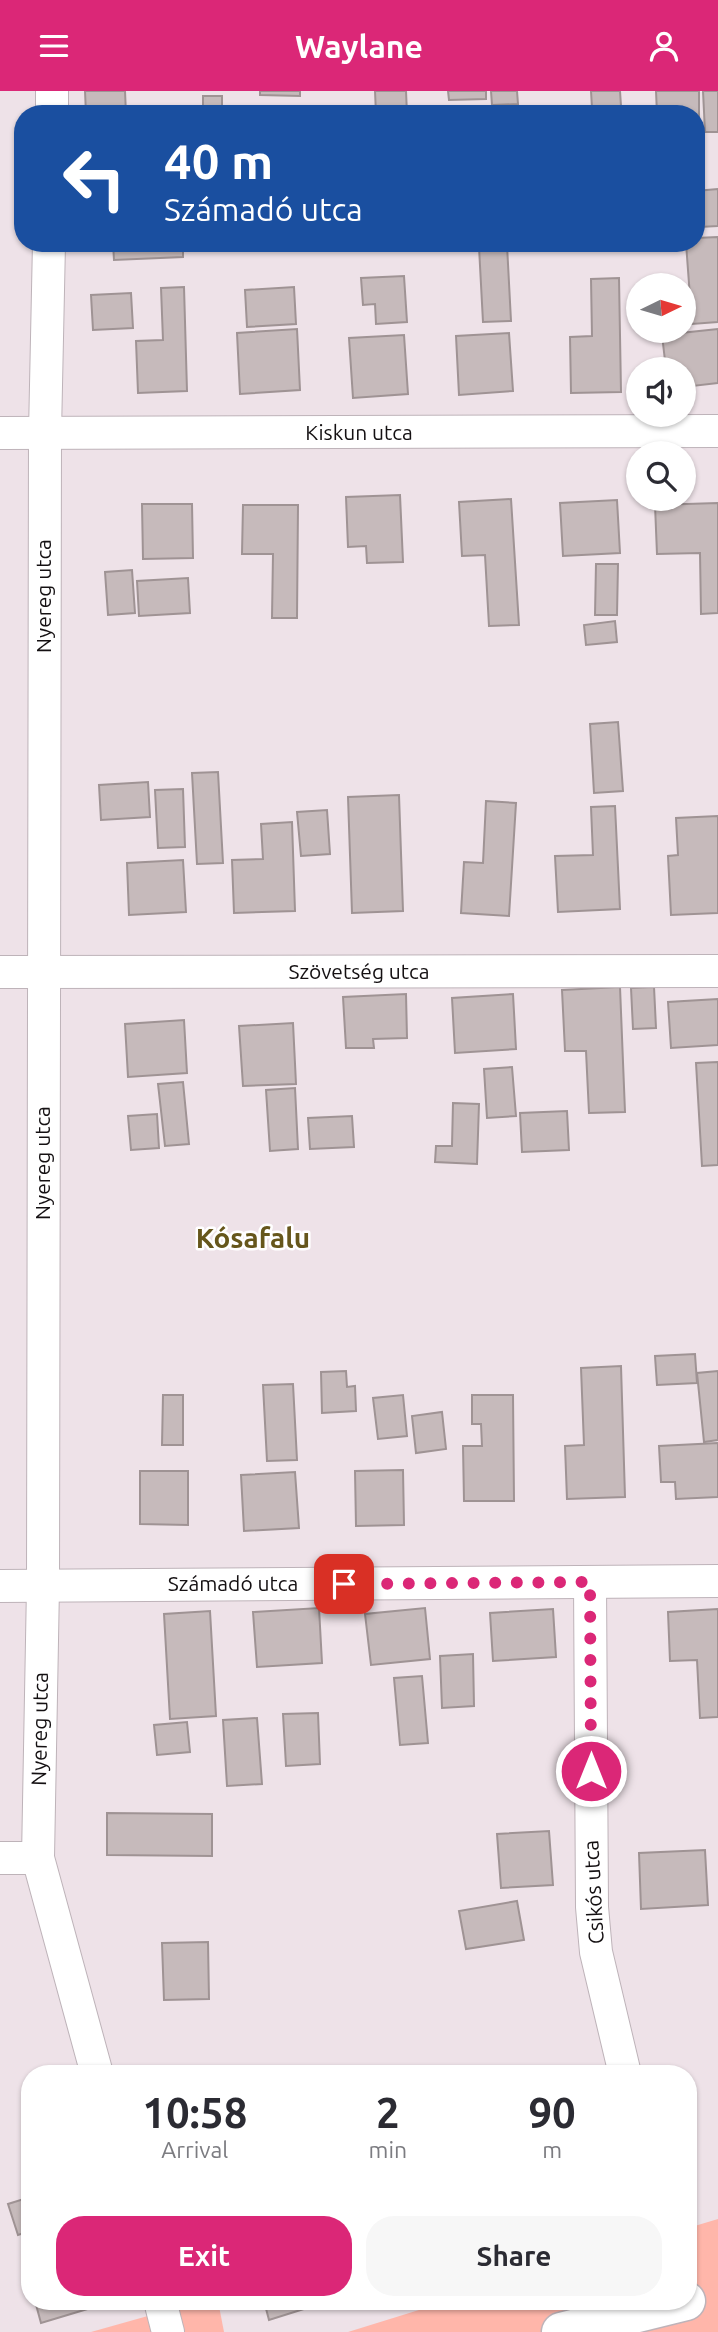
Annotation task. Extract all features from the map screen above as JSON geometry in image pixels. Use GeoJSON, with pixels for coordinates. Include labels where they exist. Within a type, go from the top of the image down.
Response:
{"type":"FeatureCollection","features":[{"type":"Feature","properties":{"kind":"street","name":"Nyereg utca"},"geometry":{"type":"LineString","coordinates":[[49,252],[44,433],[43,1586],[38,1858],[95,2065]]}},
{"type":"Feature","properties":{"kind":"street","name":"Kiskun utca"},"geometry":{"type":"LineString","coordinates":[[0,433],[718,431]]}},
{"type":"Feature","properties":{"kind":"street","name":"Szövetség utca"},"geometry":{"type":"LineString","coordinates":[[0,972],[718,971]]}},
{"type":"Feature","properties":{"kind":"street","name":"Számadó utca"},"geometry":{"type":"LineString","coordinates":[[0,1586],[718,1581]]}},
{"type":"Feature","properties":{"kind":"street","name":"Csikós utca"},"geometry":{"type":"LineString","coordinates":[[590,1582],[592,1907],[596,1952],[623,2065]]}},
{"type":"Feature","properties":{"kind":"street"},"geometry":{"type":"LineString","coordinates":[[0,1858],[38,1858]]}},
{"type":"Feature","properties":{"kind":"street"},"geometry":{"type":"LineString","coordinates":[[697,2298],[718,2292]]}},
{"type":"Feature","properties":{"kind":"street"},"geometry":{"type":"LineString","coordinates":[[162,2310],[168,2332]]}},
{"type":"Feature","properties":{"kind":"street"},"geometry":{"type":"LineString","coordinates":[[561,2332],[650,2310]]}},
{"type":"Feature","properties":{"kind":"shaded area"},"geometry":{"type":"Polygon","coordinates":[[[718,2219],[718,2332],[348,2332],[419,2310],[697,2310],[697,2225],[718,2219]]]}},
{"type":"Feature","properties":{"kind":"shaded area"},"geometry":{"type":"Polygon","coordinates":[[[169,2310],[220,2310],[224,2332],[91,2332],[169,2310]]]}},
{"type":"Feature","properties":{"kind":"building"},"geometry":{"type":"Polygon","coordinates":[[[85,91],[125,91],[126,105],[86,105],[85,91]]]}},
{"type":"Feature","properties":{"kind":"building"},"geometry":{"type":"Polygon","coordinates":[[[260,91],[300,91],[300,96],[260,95],[260,91]]]}},
{"type":"Feature","properties":{"kind":"building"},"geometry":{"type":"Polygon","coordinates":[[[375,91],[406,91],[407,105],[376,105],[375,91]]]}},
{"type":"Feature","properties":{"kind":"building"},"geometry":{"type":"Polygon","coordinates":[[[448,91],[486,91],[486,99],[449,100],[448,91]]]}},
{"type":"Feature","properties":{"kind":"building"},"geometry":{"type":"Polygon","coordinates":[[[491,91],[517,91],[518,104],[492,105],[491,91]]]}},
{"type":"Feature","properties":{"kind":"building"},"geometry":{"type":"Polygon","coordinates":[[[591,91],[620,91],[621,105],[592,105],[591,91]]]}},
{"type":"Feature","properties":{"kind":"building"},"geometry":{"type":"Polygon","coordinates":[[[656,91],[699,91],[699,105],[657,105],[656,91]]]}},
{"type":"Feature","properties":{"kind":"building"},"geometry":{"type":"Polygon","coordinates":[[[703,91],[718,91],[718,132],[705,132],[703,91]]]}},
{"type":"Feature","properties":{"kind":"building"},"geometry":{"type":"Polygon","coordinates":[[[203,96],[222,96],[222,105],[203,105],[203,96]]]}},
{"type":"Feature","properties":{"kind":"building"},"geometry":{"type":"Polygon","coordinates":[[[718,189],[718,226],[705,227],[705,190],[718,189]]]}},
{"type":"Feature","properties":{"kind":"building"},"geometry":{"type":"Polygon","coordinates":[[[718,237],[718,322],[696,324],[696,273],[688,273],[687,252],[705,252],[705,238],[718,237]]]}},
{"type":"Feature","properties":{"kind":"building"},"geometry":{"type":"Polygon","coordinates":[[[114,252],[183,252],[183,257],[114,260],[114,252]]]}},
{"type":"Feature","properties":{"kind":"building"},"geometry":{"type":"Polygon","coordinates":[[[479,252],[507,252],[511,321],[483,322],[479,252]]]}},
{"type":"Feature","properties":{"kind":"building"},"geometry":{"type":"Polygon","coordinates":[[[404,276],[407,322],[376,324],[375,304],[363,305],[361,278],[404,276]]]}},
{"type":"Feature","properties":{"kind":"building"},"geometry":{"type":"Polygon","coordinates":[[[619,278],[621,392],[571,393],[570,337],[592,336],[591,279],[619,278]]]}},
{"type":"Feature","properties":{"kind":"building"},"geometry":{"type":"Polygon","coordinates":[[[184,287],[187,391],[138,393],[136,341],[163,340],[161,288],[184,287]]]}},
{"type":"Feature","properties":{"kind":"building"},"geometry":{"type":"Polygon","coordinates":[[[294,287],[296,324],[247,327],[245,290],[294,287]]]}},
{"type":"Feature","properties":{"kind":"building"},"geometry":{"type":"Polygon","coordinates":[[[131,293],[133,328],[93,330],[91,295],[131,293]]]}},
{"type":"Feature","properties":{"kind":"building"},"geometry":{"type":"Polygon","coordinates":[[[297,329],[300,390],[240,394],[237,333],[297,329]]]}},
{"type":"Feature","properties":{"kind":"building"},"geometry":{"type":"Polygon","coordinates":[[[718,329],[718,383],[696,386],[696,357],[665,357],[663,343],[696,343],[696,331],[718,329]]]}},
{"type":"Feature","properties":{"kind":"building"},"geometry":{"type":"Polygon","coordinates":[[[509,333],[513,391],[459,395],[456,336],[509,333]]]}},
{"type":"Feature","properties":{"kind":"building"},"geometry":{"type":"Polygon","coordinates":[[[404,335],[408,394],[353,398],[349,338],[404,335]]]}},
{"type":"Feature","properties":{"kind":"building"},"geometry":{"type":"Polygon","coordinates":[[[400,495],[403,562],[367,563],[366,546],[348,547],[346,497],[400,495]]]}},
{"type":"Feature","properties":{"kind":"building"},"geometry":{"type":"Polygon","coordinates":[[[511,499],[519,625],[489,626],[485,555],[462,556],[459,502],[511,499]]]}},
{"type":"Feature","properties":{"kind":"building"},"geometry":{"type":"Polygon","coordinates":[[[617,500],[620,553],[563,556],[560,503],[617,500]]]}},
{"type":"Feature","properties":{"kind":"building"},"geometry":{"type":"Polygon","coordinates":[[[718,503],[718,613],[701,614],[700,553],[657,554],[655,511],[696,511],[696,504],[718,503]]]}},
{"type":"Feature","properties":{"kind":"building"},"geometry":{"type":"Polygon","coordinates":[[[142,504],[192,504],[193,558],[143,559],[142,504]]]}},
{"type":"Feature","properties":{"kind":"building"},"geometry":{"type":"Polygon","coordinates":[[[243,505],[298,505],[297,618],[272,618],[273,554],[242,554],[243,505]]]}},
{"type":"Feature","properties":{"kind":"building"},"geometry":{"type":"Polygon","coordinates":[[[596,564],[618,564],[617,615],[595,615],[596,564]]]}},
{"type":"Feature","properties":{"kind":"building"},"geometry":{"type":"Polygon","coordinates":[[[132,570],[135,613],[108,615],[105,572],[132,570]]]}},
{"type":"Feature","properties":{"kind":"building"},"geometry":{"type":"Polygon","coordinates":[[[188,578],[190,613],[139,616],[137,581],[188,578]]]}},
{"type":"Feature","properties":{"kind":"building"},"geometry":{"type":"Polygon","coordinates":[[[615,621],[617,642],[586,645],[584,625],[615,621]]]}},
{"type":"Feature","properties":{"kind":"building"},"geometry":{"type":"Polygon","coordinates":[[[618,722],[623,791],[594,793],[590,724],[618,722]]]}},
{"type":"Feature","properties":{"kind":"building"},"geometry":{"type":"Polygon","coordinates":[[[218,772],[223,863],[197,864],[192,773],[218,772]]]}},
{"type":"Feature","properties":{"kind":"building"},"geometry":{"type":"Polygon","coordinates":[[[148,782],[150,817],[101,820],[99,785],[148,782]]]}},
{"type":"Feature","properties":{"kind":"building"},"geometry":{"type":"Polygon","coordinates":[[[183,789],[185,847],[158,848],[155,790],[183,789]]]}},
{"type":"Feature","properties":{"kind":"building"},"geometry":{"type":"Polygon","coordinates":[[[399,795],[403,911],[352,913],[348,797],[399,795]]]}},
{"type":"Feature","properties":{"kind":"building"},"geometry":{"type":"Polygon","coordinates":[[[486,801],[516,803],[509,916],[461,913],[464,862],[483,863],[486,801]]]}},
{"type":"Feature","properties":{"kind":"building"},"geometry":{"type":"Polygon","coordinates":[[[615,806],[620,909],[558,912],[555,856],[593,855],[591,807],[615,806]]]}},
{"type":"Feature","properties":{"kind":"building"},"geometry":{"type":"Polygon","coordinates":[[[327,810],[330,854],[301,856],[297,812],[327,810]]]}},
{"type":"Feature","properties":{"kind":"building"},"geometry":{"type":"Polygon","coordinates":[[[718,816],[718,913],[671,915],[668,856],[678,855],[676,818],[718,816]]]}},
{"type":"Feature","properties":{"kind":"building"},"geometry":{"type":"Polygon","coordinates":[[[292,822],[295,911],[234,913],[232,860],[263,859],[261,824],[292,822]]]}},
{"type":"Feature","properties":{"kind":"building"},"geometry":{"type":"Polygon","coordinates":[[[183,860],[186,912],[129,915],[127,863],[183,860]]]}},
{"type":"Feature","properties":{"kind":"building"},"geometry":{"type":"Polygon","coordinates":[[[620,987],[625,1112],[589,1113],[586,1051],[565,1051],[562,990],[620,987]]]}},
{"type":"Feature","properties":{"kind":"building"},"geometry":{"type":"Polygon","coordinates":[[[654,987],[656,1028],[633,1029],[631,988],[654,987]]]}},
{"type":"Feature","properties":{"kind":"building"},"geometry":{"type":"Polygon","coordinates":[[[406,994],[407,1038],[373,1039],[374,1048],[346,1048],[343,997],[406,994]]]}},
{"type":"Feature","properties":{"kind":"building"},"geometry":{"type":"Polygon","coordinates":[[[513,994],[516,1049],[455,1053],[452,998],[513,994]]]}},
{"type":"Feature","properties":{"kind":"building"},"geometry":{"type":"Polygon","coordinates":[[[718,999],[718,1045],[671,1048],[668,1002],[718,999]]]}},
{"type":"Feature","properties":{"kind":"building"},"geometry":{"type":"Polygon","coordinates":[[[184,1020],[187,1073],[128,1077],[125,1024],[184,1020]]]}},
{"type":"Feature","properties":{"kind":"building"},"geometry":{"type":"Polygon","coordinates":[[[293,1023],[296,1084],[243,1086],[239,1026],[293,1023]]]}},
{"type":"Feature","properties":{"kind":"building"},"geometry":{"type":"Polygon","coordinates":[[[718,1062],[718,1165],[702,1166],[696,1063],[718,1062]]]}},
{"type":"Feature","properties":{"kind":"building"},"geometry":{"type":"Polygon","coordinates":[[[512,1067],[516,1116],[487,1118],[484,1069],[512,1067]]]}},
{"type":"Feature","properties":{"kind":"building"},"geometry":{"type":"Polygon","coordinates":[[[183,1082],[189,1144],[165,1146],[158,1084],[183,1082]]]}},
{"type":"Feature","properties":{"kind":"building"},"geometry":{"type":"Polygon","coordinates":[[[295,1088],[298,1149],[270,1151],[266,1090],[295,1088]]]}},
{"type":"Feature","properties":{"kind":"building"},"geometry":{"type":"Polygon","coordinates":[[[453,1103],[479,1104],[477,1164],[435,1162],[436,1146],[452,1146],[453,1103]]]}},
{"type":"Feature","properties":{"kind":"building"},"geometry":{"type":"Polygon","coordinates":[[[567,1111],[569,1150],[522,1152],[520,1113],[567,1111]]]}},
{"type":"Feature","properties":{"kind":"building"},"geometry":{"type":"Polygon","coordinates":[[[157,1114],[159,1148],[131,1150],[128,1116],[157,1114]]]}},
{"type":"Feature","properties":{"kind":"building"},"geometry":{"type":"Polygon","coordinates":[[[352,1116],[354,1147],[310,1149],[308,1118],[352,1116]]]}},
{"type":"Feature","properties":{"kind":"building"},"geometry":{"type":"Polygon","coordinates":[[[695,1354],[697,1383],[657,1385],[655,1356],[695,1354]]]}},
{"type":"Feature","properties":{"kind":"building"},"geometry":{"type":"Polygon","coordinates":[[[621,1366],[625,1497],[567,1499],[565,1446],[584,1445],[581,1368],[621,1366]]]}},
{"type":"Feature","properties":{"kind":"building"},"geometry":{"type":"Polygon","coordinates":[[[346,1371],[347,1387],[355,1386],[356,1411],[322,1413],[321,1372],[346,1371]]]}},
{"type":"Feature","properties":{"kind":"building"},"geometry":{"type":"Polygon","coordinates":[[[718,1371],[718,1440],[704,1442],[697,1373],[718,1371]]]}},
{"type":"Feature","properties":{"kind":"building"},"geometry":{"type":"Polygon","coordinates":[[[293,1384],[297,1460],[267,1461],[263,1385],[293,1384]]]}},
{"type":"Feature","properties":{"kind":"building"},"geometry":{"type":"Polygon","coordinates":[[[163,1395],[183,1395],[183,1445],[162,1445],[163,1395]]]}},
{"type":"Feature","properties":{"kind":"building"},"geometry":{"type":"Polygon","coordinates":[[[403,1395],[407,1436],[378,1439],[373,1398],[403,1395]]]}},
{"type":"Feature","properties":{"kind":"building"},"geometry":{"type":"Polygon","coordinates":[[[472,1395],[513,1395],[514,1501],[464,1501],[463,1446],[482,1446],[481,1424],[472,1424],[472,1395]]]}},
{"type":"Feature","properties":{"kind":"building"},"geometry":{"type":"Polygon","coordinates":[[[442,1412],[446,1449],[416,1453],[412,1416],[442,1412]]]}},
{"type":"Feature","properties":{"kind":"building"},"geometry":{"type":"Polygon","coordinates":[[[718,1443],[718,1497],[676,1499],[675,1482],[661,1482],[659,1446],[718,1443]]]}},
{"type":"Feature","properties":{"kind":"building"},"geometry":{"type":"Polygon","coordinates":[[[403,1470],[404,1525],[356,1526],[355,1471],[403,1470]]]}},
{"type":"Feature","properties":{"kind":"building"},"geometry":{"type":"Polygon","coordinates":[[[140,1471],[188,1471],[188,1525],[140,1524],[140,1471]]]}},
{"type":"Feature","properties":{"kind":"building"},"geometry":{"type":"Polygon","coordinates":[[[295,1472],[299,1528],[244,1531],[241,1475],[295,1472]]]}},
{"type":"Feature","properties":{"kind":"building"},"geometry":{"type":"Polygon","coordinates":[[[319,1608],[322,1663],[257,1667],[253,1612],[319,1608]]]}},
{"type":"Feature","properties":{"kind":"building"},"geometry":{"type":"Polygon","coordinates":[[[425,1608],[430,1659],[371,1665],[365,1614],[425,1608]]]}},
{"type":"Feature","properties":{"kind":"building"},"geometry":{"type":"Polygon","coordinates":[[[553,1609],[556,1657],[493,1661],[490,1613],[553,1609]]]}},
{"type":"Feature","properties":{"kind":"building"},"geometry":{"type":"Polygon","coordinates":[[[718,1609],[718,1717],[700,1718],[697,1660],[670,1661],[668,1612],[718,1609]]]}},
{"type":"Feature","properties":{"kind":"building"},"geometry":{"type":"Polygon","coordinates":[[[210,1611],[216,1716],[170,1719],[164,1614],[210,1611]]]}},
{"type":"Feature","properties":{"kind":"building"},"geometry":{"type":"Polygon","coordinates":[[[473,1654],[474,1706],[442,1708],[440,1656],[473,1654]]]}},
{"type":"Feature","properties":{"kind":"building"},"geometry":{"type":"Polygon","coordinates":[[[422,1676],[428,1743],[400,1745],[394,1678],[422,1676]]]}},
{"type":"Feature","properties":{"kind":"building"},"geometry":{"type":"Polygon","coordinates":[[[318,1713],[320,1764],[286,1766],[283,1714],[318,1713]]]}},
{"type":"Feature","properties":{"kind":"building"},"geometry":{"type":"Polygon","coordinates":[[[257,1718],[262,1784],[227,1786],[223,1720],[257,1718]]]}},
{"type":"Feature","properties":{"kind":"building"},"geometry":{"type":"Polygon","coordinates":[[[187,1722],[190,1752],[157,1755],[154,1725],[187,1722]]]}},
{"type":"Feature","properties":{"kind":"building"},"geometry":{"type":"Polygon","coordinates":[[[107,1813],[212,1814],[212,1856],[107,1855],[107,1813]]]}},
{"type":"Feature","properties":{"kind":"building"},"geometry":{"type":"Polygon","coordinates":[[[549,1831],[553,1885],[501,1888],[497,1834],[549,1831]]]}},
{"type":"Feature","properties":{"kind":"building"},"geometry":{"type":"Polygon","coordinates":[[[705,1850],[708,1905],[641,1909],[639,1853],[705,1850]]]}},
{"type":"Feature","properties":{"kind":"building"},"geometry":{"type":"Polygon","coordinates":[[[517,1901],[524,1940],[466,1949],[459,1911],[517,1901]]]}},
{"type":"Feature","properties":{"kind":"building"},"geometry":{"type":"Polygon","coordinates":[[[208,1942],[209,1999],[164,2000],[162,1943],[208,1942]]]}},
{"type":"Feature","properties":{"kind":"building"},"geometry":{"type":"Polygon","coordinates":[[[21,2200],[21,2234],[18,2235],[8,2204],[21,2200]]]}},
{"type":"Feature","properties":{"kind":"building"},"geometry":{"type":"Polygon","coordinates":[[[37,2310],[84,2310],[41,2323],[37,2310]]]}},
{"type":"Feature","properties":{"kind":"building"},"geometry":{"type":"Polygon","coordinates":[[[266,2310],[301,2310],[269,2320],[266,2310]]]}},
{"type":"Feature","properties":{"kind":"district","name":"Kósafalu"},"geometry":{"type":"Point","coordinates":[253,1238]}},
{"type":"Feature","properties":{"kind":"route"},"geometry":{"type":"LineString","coordinates":[[344,1584],[590,1582],[591,1771]]}}]}
